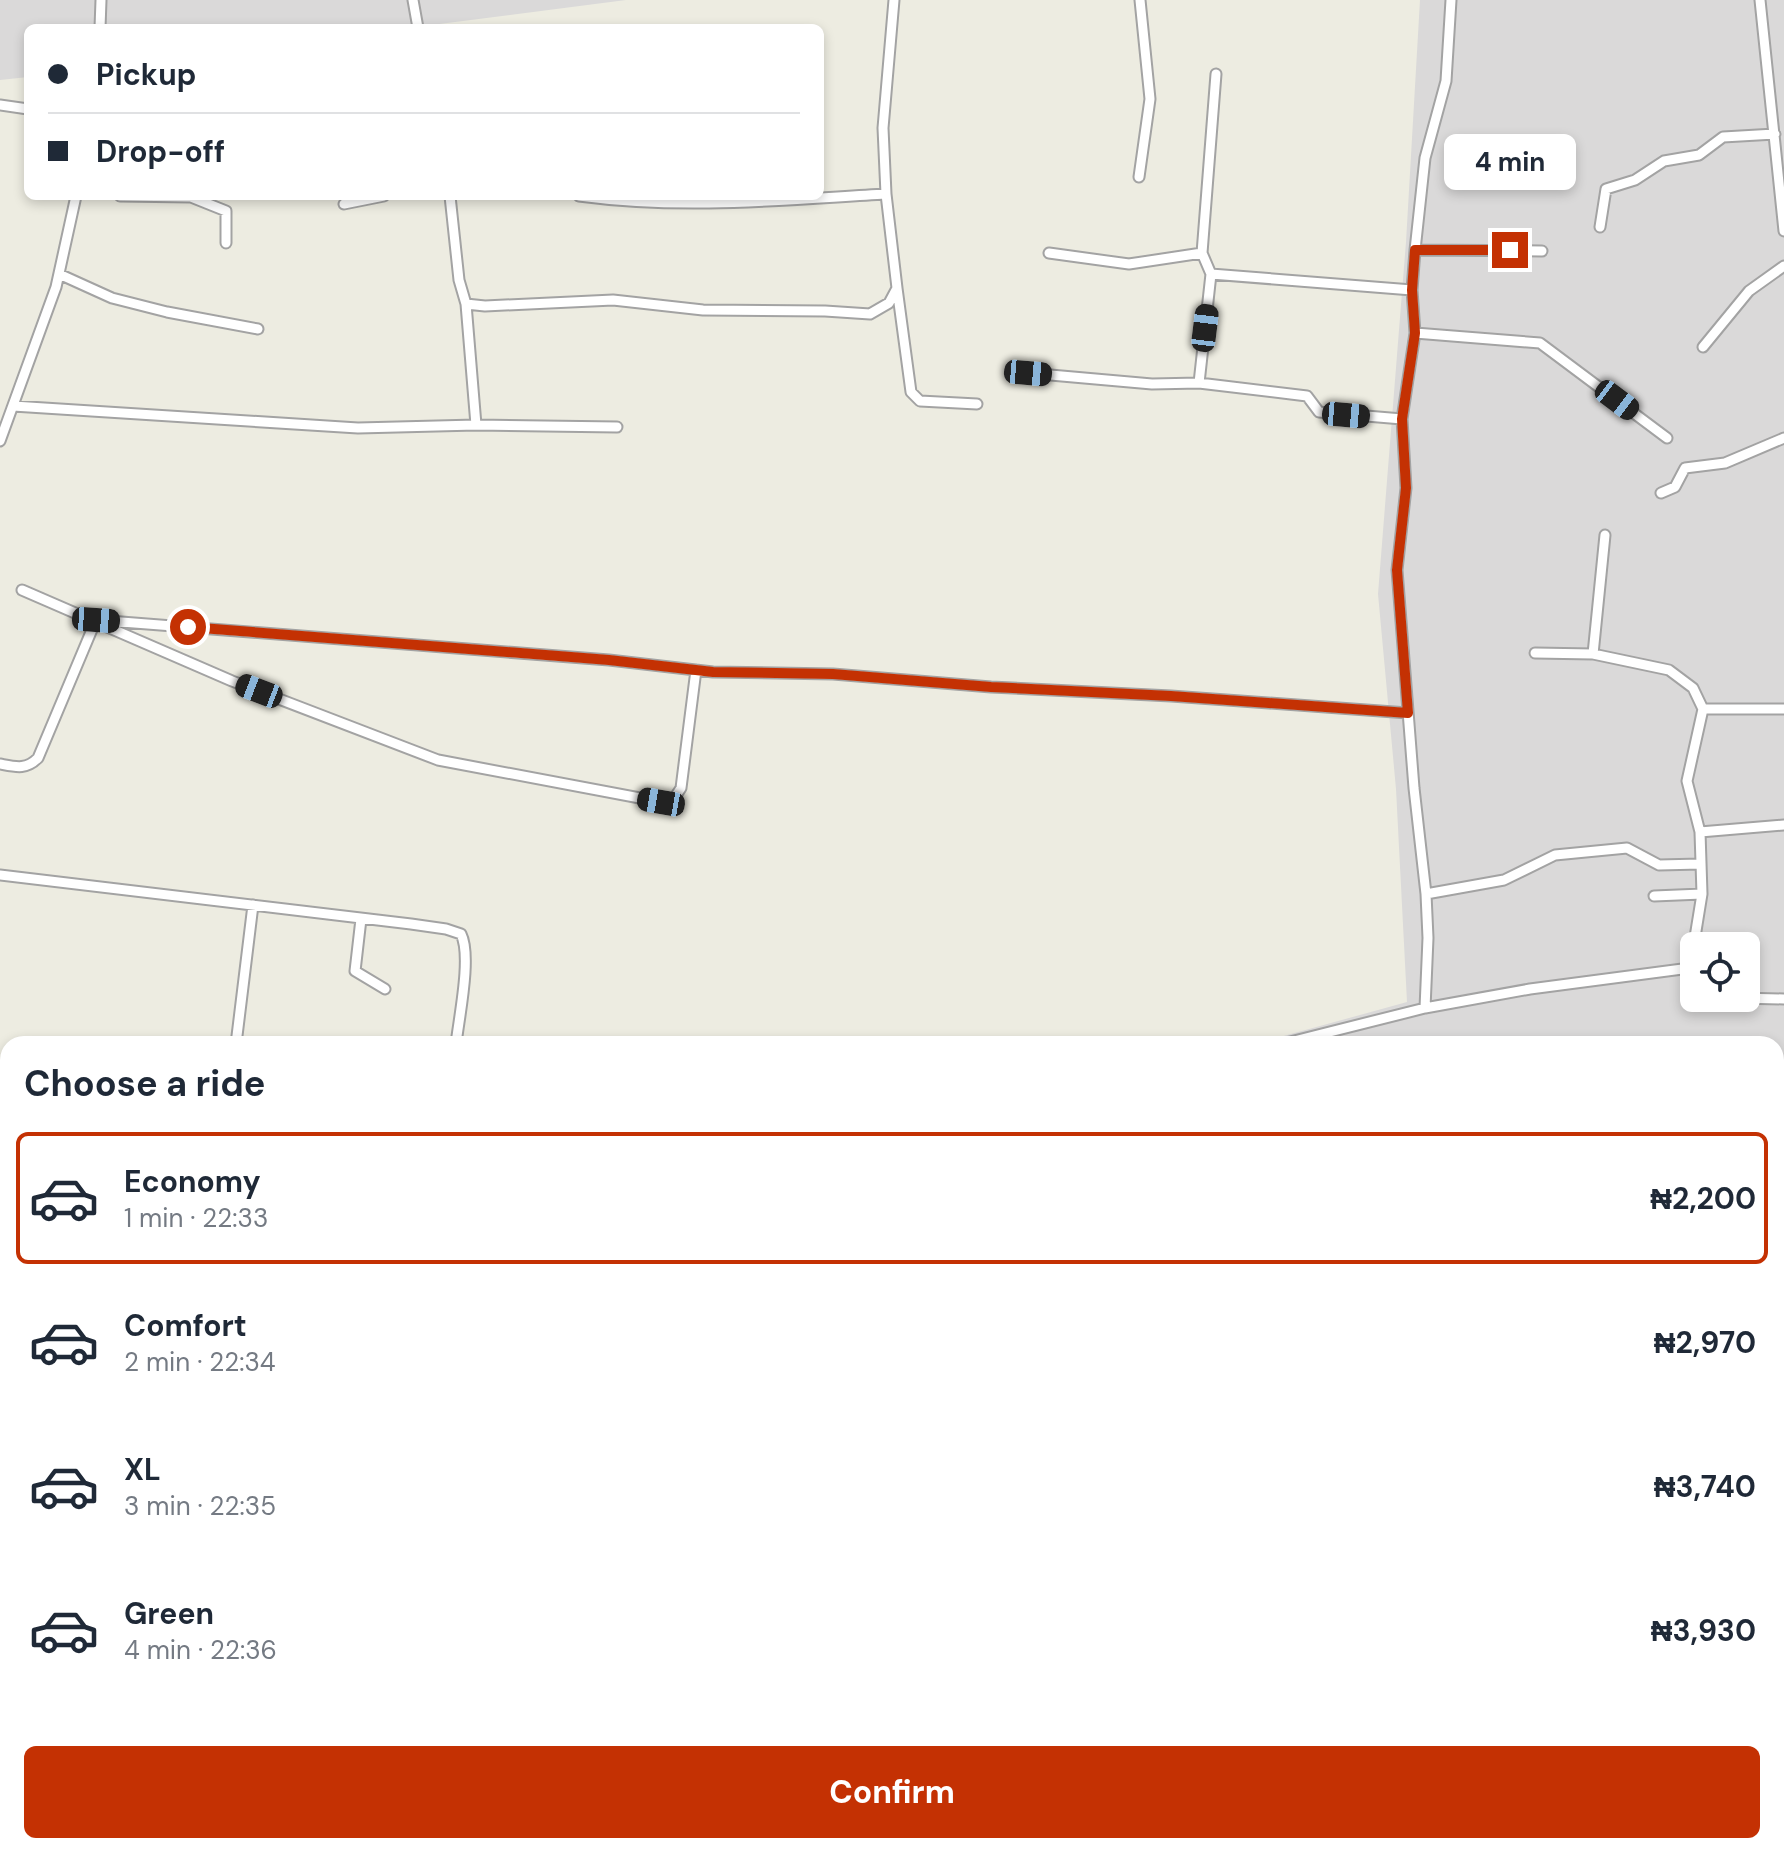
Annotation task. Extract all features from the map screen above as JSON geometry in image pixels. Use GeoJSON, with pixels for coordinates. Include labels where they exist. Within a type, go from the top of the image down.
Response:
{"type":"FeatureCollection","features":[{"type":"Feature","properties":{"kind":"street"},"geometry":{"type":"LineString","coordinates":[[100,24],[101,0]]}},
{"type":"Feature","properties":{"kind":"street"},"geometry":{"type":"LineString","coordinates":[[413,0],[417,24]]}},
{"type":"Feature","properties":{"kind":"street"},"geometry":{"type":"LineString","coordinates":[[894,0],[883,128],[886,194],[911,392],[920,401],[977,404]]}},
{"type":"Feature","properties":{"kind":"street"},"geometry":{"type":"LineString","coordinates":[[1139,177],[1150,99],[1140,0]]}},
{"type":"Feature","properties":{"kind":"street"},"geometry":{"type":"LineString","coordinates":[[1425,1008],[1426,894],[1397,570],[1406,488],[1402,419],[1415,333],[1412,290],[1415,250],[1425,158],[1446,81],[1451,0]]}},
{"type":"Feature","properties":{"kind":"street"},"geometry":{"type":"LineString","coordinates":[[1760,0],[1784,231]]}},
{"type":"Feature","properties":{"kind":"street"},"geometry":{"type":"LineString","coordinates":[[1199,383],[1211,274],[1202,253],[1216,74]]}},
{"type":"Feature","properties":{"kind":"street"},"geometry":{"type":"LineString","coordinates":[[0,105],[24,108]]}},
{"type":"Feature","properties":{"kind":"street"},"geometry":{"type":"LineString","coordinates":[[1600,227],[1606,189],[1635,180],[1664,161],[1699,155],[1723,137],[1775,134]]}},
{"type":"Feature","properties":{"kind":"street"},"geometry":{"type":"LineString","coordinates":[[824,198],[886,194]]}},
{"type":"Feature","properties":{"kind":"street"},"geometry":{"type":"LineString","coordinates":[[1,437],[59,274],[75,200]]}},
{"type":"Feature","properties":{"kind":"street"},"geometry":{"type":"LineString","coordinates":[[198,200],[226,211],[226,243]]}},
{"type":"Feature","properties":{"kind":"street"},"geometry":{"type":"LineString","coordinates":[[344,204],[364,200]]}},
{"type":"Feature","properties":{"kind":"street"},"geometry":{"type":"LineString","coordinates":[[450,200],[459,280],[466,304],[476,425]]}},
{"type":"Feature","properties":{"kind":"street"},"geometry":{"type":"LineString","coordinates":[[641,200],[700,205],[785,200]]}},
{"type":"Feature","properties":{"kind":"street"},"geometry":{"type":"LineString","coordinates":[[1415,250],[1542,251]]}},
{"type":"Feature","properties":{"kind":"street"},"geometry":{"type":"LineString","coordinates":[[1049,253],[1129,264],[1202,253]]}},
{"type":"Feature","properties":{"kind":"street"},"geometry":{"type":"LineString","coordinates":[[1703,347],[1749,291],[1784,266]]}},
{"type":"Feature","properties":{"kind":"street"},"geometry":{"type":"LineString","coordinates":[[59,274],[112,298],[258,329]]}},
{"type":"Feature","properties":{"kind":"street"},"geometry":{"type":"LineString","coordinates":[[1211,274],[1412,290]]}},
{"type":"Feature","properties":{"kind":"street"},"geometry":{"type":"LineString","coordinates":[[466,304],[485,306],[613,300],[703,310],[870,314],[889,303],[897,288]]}},
{"type":"Feature","properties":{"kind":"street"},"geometry":{"type":"LineString","coordinates":[[1415,333],[1540,343],[1667,438]]}},
{"type":"Feature","properties":{"kind":"street"},"geometry":{"type":"LineString","coordinates":[[1028,373],[1152,384],[1199,383],[1307,396],[1319,412],[1402,419]]}},
{"type":"Feature","properties":{"kind":"street"},"geometry":{"type":"LineString","coordinates":[[13,406],[358,428],[476,425],[617,427]]}},
{"type":"Feature","properties":{"kind":"street"},"geometry":{"type":"LineString","coordinates":[[1661,493],[1675,487],[1685,468],[1725,463],[1784,438]]}},
{"type":"Feature","properties":{"kind":"street"},"geometry":{"type":"LineString","coordinates":[[1593,654],[1605,535]]}},
{"type":"Feature","properties":{"kind":"street"},"geometry":{"type":"LineString","coordinates":[[22,590],[232,681],[438,760],[661,802],[673,800],[681,788],[696,670]]}},
{"type":"Feature","properties":{"kind":"street"},"geometry":{"type":"LineString","coordinates":[[96,620],[594,658],[696,670],[833,674],[1408,713]]}},
{"type":"Feature","properties":{"kind":"street"},"geometry":{"type":"LineString","coordinates":[[0,764],[23,768],[38,758],[96,620]]}},
{"type":"Feature","properties":{"kind":"street"},"geometry":{"type":"LineString","coordinates":[[1535,653],[1593,654],[1669,670],[1693,688],[1703,709],[1687,781],[1700,832],[1702,894],[1697,932]]}},
{"type":"Feature","properties":{"kind":"street"},"geometry":{"type":"LineString","coordinates":[[1703,709],[1784,709]]}},
{"type":"Feature","properties":{"kind":"street"},"geometry":{"type":"LineString","coordinates":[[1700,832],[1784,825]]}},
{"type":"Feature","properties":{"kind":"street"},"geometry":{"type":"LineString","coordinates":[[1426,894],[1504,880],[1555,855],[1627,848],[1659,865],[1700,864]]}},
{"type":"Feature","properties":{"kind":"street"},"geometry":{"type":"LineString","coordinates":[[0,875],[446,929],[461,934],[466,944],[466,959],[457,1036]]}},
{"type":"Feature","properties":{"kind":"street"},"geometry":{"type":"LineString","coordinates":[[1654,896],[1702,894]]}},
{"type":"Feature","properties":{"kind":"street"},"geometry":{"type":"LineString","coordinates":[[237,1036],[253,905]]}},
{"type":"Feature","properties":{"kind":"street"},"geometry":{"type":"LineString","coordinates":[[361,919],[355,971],[385,989]]}},
{"type":"Feature","properties":{"kind":"street"},"geometry":{"type":"LineString","coordinates":[[1314,1036],[1425,1008],[1530,989],[1680,971]]}},
{"type":"Feature","properties":{"kind":"street"},"geometry":{"type":"LineString","coordinates":[[1760,998],[1784,999]]}},
{"type":"Feature","properties":{"kind":"shaded area"},"geometry":{"type":"Polygon","coordinates":[[[0,0],[626,0],[439,24],[24,24],[24,77],[0,80],[0,0]]]}},
{"type":"Feature","properties":{"kind":"shaded area"},"geometry":{"type":"Polygon","coordinates":[[[1420,0],[1784,0],[1784,1036],[1284,1036],[1407,1002],[1396,789],[1378,594],[1406,242],[1420,0]]]}},
{"type":"Feature","properties":{"kind":"route"},"geometry":{"type":"LineString","coordinates":[[188,627],[609,660],[713,672],[833,674],[1408,713],[1397,570],[1406,488],[1402,419],[1415,333],[1412,290],[1415,250],[1510,250]]}}]}
